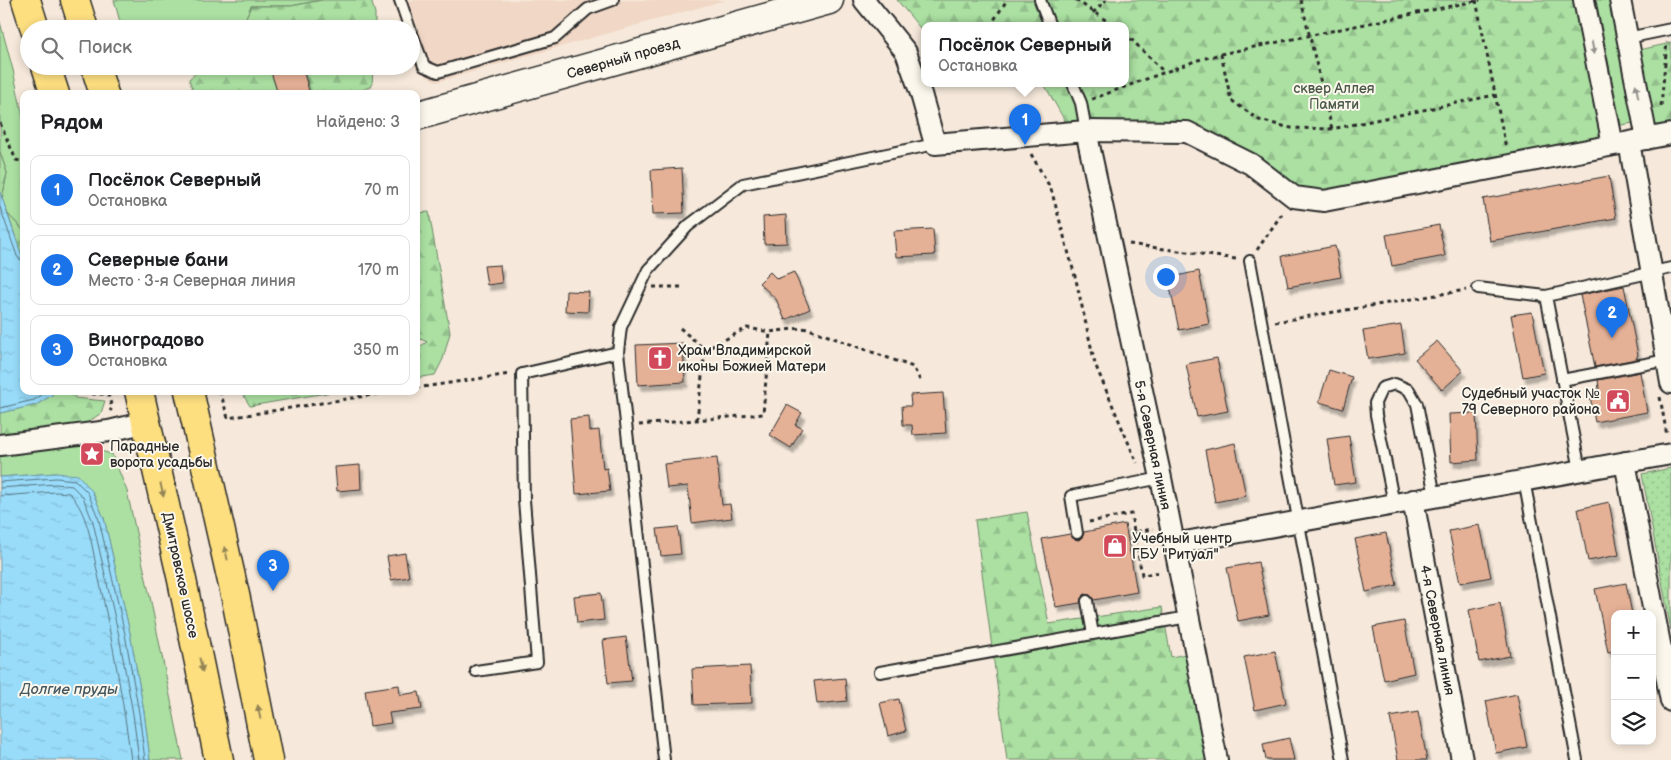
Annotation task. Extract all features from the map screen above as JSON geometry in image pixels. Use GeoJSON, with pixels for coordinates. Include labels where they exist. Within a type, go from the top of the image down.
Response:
{"type":"FeatureCollection","features":[{"type":"Feature","properties":{"kind":"highway"},"geometry":{"type":"LineString","coordinates":[[26,0],[32,20]]}},
{"type":"Feature","properties":{"kind":"highway"},"geometry":{"type":"LineString","coordinates":[[75,0],[81,20]]}},
{"type":"Feature","properties":{"kind":"highway"},"geometry":{"type":"LineString","coordinates":[[49,75],[54,90]]}},
{"type":"Feature","properties":{"kind":"highway"},"geometry":{"type":"LineString","coordinates":[[98,75],[103,90]]}},
{"type":"Feature","properties":{"kind":"highway","name":"Дмитровское шоссе"},"geometry":{"type":"LineString","coordinates":[[139,395],[147,422],[220,760]]}},
{"type":"Feature","properties":{"kind":"highway"},"geometry":{"type":"LineString","coordinates":[[190,395],[236,599],[268,760]]}},
{"type":"Feature","properties":{"kind":"street","name":"Северный проезд"},"geometry":{"type":"LineString","coordinates":[[420,115],[829,0]]}},
{"type":"Feature","properties":{"kind":"street"},"geometry":{"type":"LineString","coordinates":[[864,0],[906,52],[921,94],[935,144],[1086,131],[1187,132],[1251,164],[1294,197],[1324,201],[1644,139]]}},
{"type":"Feature","properties":{"kind":"street"},"geometry":{"type":"LineString","coordinates":[[1584,0],[1644,139]]}},
{"type":"Feature","properties":{"kind":"street"},"geometry":{"type":"LineString","coordinates":[[1620,0],[1644,139],[1651,272],[1667,348],[1671,383]]}},
{"type":"Feature","properties":{"kind":"street","name":"5-я Северная линия"},"geometry":{"type":"LineString","coordinates":[[1086,131],[1110,241],[1153,480],[1172,535],[1217,760]]}},
{"type":"Feature","properties":{"kind":"street"},"geometry":{"type":"LineString","coordinates":[[0,445],[109,431],[147,422]]}},
{"type":"Feature","properties":{"kind":"street"},"geometry":{"type":"LineString","coordinates":[[1172,535],[1299,521],[1671,454]]}},
{"type":"Feature","properties":{"kind":"street"},"geometry":{"type":"LineString","coordinates":[[1625,462],[1671,702]]}},
{"type":"Feature","properties":{"kind":"street","name":"4-я Северная линия"},"geometry":{"type":"LineString","coordinates":[[1404,502],[1462,760]]}},
{"type":"Feature","properties":{"kind":"lane"},"geometry":{"type":"LineString","coordinates":[[400,0],[407,20]]}},
{"type":"Feature","properties":{"kind":"lane"},"geometry":{"type":"LineString","coordinates":[[420,55],[424,66],[438,72],[555,38],[588,9],[613,0]]}},
{"type":"Feature","properties":{"kind":"lane"},"geometry":{"type":"LineString","coordinates":[[1040,0],[1048,22]]}},
{"type":"Feature","properties":{"kind":"lane"},"geometry":{"type":"LineString","coordinates":[[1627,38],[1669,29]]}},
{"type":"Feature","properties":{"kind":"lane"},"geometry":{"type":"LineString","coordinates":[[1074,87],[1081,103],[1086,131]]}},
{"type":"Feature","properties":{"kind":"lane"},"geometry":{"type":"LineString","coordinates":[[664,760],[618,352],[621,327],[648,270],[688,226],[743,184],[935,144]]}},
{"type":"Feature","properties":{"kind":"lane"},"geometry":{"type":"LineString","coordinates":[[1250,261],[1344,760]]}},
{"type":"Feature","properties":{"kind":"lane"},"geometry":{"type":"LineString","coordinates":[[1478,288],[1546,296],[1671,268]]}},
{"type":"Feature","properties":{"kind":"lane"},"geometry":{"type":"LineString","coordinates":[[1546,296],[1580,470]]}},
{"type":"Feature","properties":{"kind":"lane"},"geometry":{"type":"LineString","coordinates":[[1562,380],[1667,348]]}},
{"type":"Feature","properties":{"kind":"lane"},"geometry":{"type":"LineString","coordinates":[[476,671],[536,662],[524,500],[522,374],[618,352]]}},
{"type":"Feature","properties":{"kind":"lane"},"geometry":{"type":"LineString","coordinates":[[1404,502],[1376,415],[1375,403],[1382,388],[1396,384],[1409,390],[1417,404],[1435,496]]}},
{"type":"Feature","properties":{"kind":"lane"},"geometry":{"type":"LineString","coordinates":[[1076,529],[1071,496],[1153,480]]}},
{"type":"Feature","properties":{"kind":"lane"},"geometry":{"type":"LineString","coordinates":[[1524,480],[1577,760]]}},
{"type":"Feature","properties":{"kind":"lane"},"geometry":{"type":"LineString","coordinates":[[1087,601],[1093,634]]}},
{"type":"Feature","properties":{"kind":"lane"},"geometry":{"type":"LineString","coordinates":[[880,672],[1188,617]]}},
{"type":"Feature","properties":{"kind":"path"},"geometry":{"type":"LineString","coordinates":[[993,22],[1007,0]]}},
{"type":"Feature","properties":{"kind":"path"},"geometry":{"type":"LineString","coordinates":[[1076,0],[1108,22]]}},
{"type":"Feature","properties":{"kind":"path"},"geometry":{"type":"LineString","coordinates":[[1093,13],[1106,0]]}},
{"type":"Feature","properties":{"kind":"path"},"geometry":{"type":"LineString","coordinates":[[1301,0],[1332,129]]}},
{"type":"Feature","properties":{"kind":"path"},"geometry":{"type":"LineString","coordinates":[[1129,85],[1198,60],[1221,54],[1478,0],[1510,165]]}},
{"type":"Feature","properties":{"kind":"path"},"geometry":{"type":"LineString","coordinates":[[1644,139],[1669,29]]}},
{"type":"Feature","properties":{"kind":"path"},"geometry":{"type":"LineString","coordinates":[[1129,37],[1164,72]]}},
{"type":"Feature","properties":{"kind":"path"},"geometry":{"type":"LineString","coordinates":[[1221,54],[1232,100],[1258,120],[1291,128],[1332,129],[1496,95]]}},
{"type":"Feature","properties":{"kind":"path"},"geometry":{"type":"LineString","coordinates":[[1081,103],[1124,87]]}},
{"type":"Feature","properties":{"kind":"path"},"geometry":{"type":"LineString","coordinates":[[0,123],[16,160],[20,161]]}},
{"type":"Feature","properties":{"kind":"path"},"geometry":{"type":"LineString","coordinates":[[1030,152],[1051,189],[1076,280],[1095,364],[1153,480]]}},
{"type":"Feature","properties":{"kind":"path"},"geometry":{"type":"LineString","coordinates":[[1110,241],[1250,261],[1294,197]]}},
{"type":"Feature","properties":{"kind":"path"},"geometry":{"type":"LineString","coordinates":[[640,287],[681,287]]}},
{"type":"Feature","properties":{"kind":"path"},"geometry":{"type":"LineString","coordinates":[[1262,324],[1478,288]]}},
{"type":"Feature","properties":{"kind":"path"},"geometry":{"type":"LineString","coordinates":[[680,328],[705,350]]}},
{"type":"Feature","properties":{"kind":"path"},"geometry":{"type":"LineString","coordinates":[[705,350],[747,328],[770,332],[800,328],[809,329],[913,367],[921,382]]}},
{"type":"Feature","properties":{"kind":"path"},"geometry":{"type":"LineString","coordinates":[[626,427],[763,414],[770,332]]}},
{"type":"Feature","properties":{"kind":"path"},"geometry":{"type":"LineString","coordinates":[[697,420],[705,350]]}},
{"type":"Feature","properties":{"kind":"path"},"geometry":{"type":"LineString","coordinates":[[420,387],[492,376],[522,374]]}},
{"type":"Feature","properties":{"kind":"path"},"geometry":{"type":"LineString","coordinates":[[108,395],[112,408],[106,417],[109,431]]}},
{"type":"Feature","properties":{"kind":"path"},"geometry":{"type":"LineString","coordinates":[[221,395],[228,418],[371,395]]}},
{"type":"Feature","properties":{"kind":"path"},"geometry":{"type":"LineString","coordinates":[[1076,529],[1131,514],[1142,576],[1179,569]]}},
{"type":"Feature","properties":{"kind":"path"},"geometry":{"type":"LineString","coordinates":[[1134,532],[1172,535]]}},
{"type":"Feature","properties":{"kind":"shaded area"},"geometry":{"type":"Polygon","coordinates":[[[391,0],[726,0],[437,82],[420,72],[420,20],[399,20],[391,0]]]}},
{"type":"Feature","properties":{"kind":"green space"},"geometry":{"type":"Polygon","coordinates":[[[114,0],[322,0],[291,6],[251,6],[245,20],[120,20],[114,0]]]}},
{"type":"Feature","properties":{"kind":"green space"},"geometry":{"type":"Polygon","coordinates":[[[322,0],[371,0],[375,20],[245,20],[251,6],[291,6],[322,0]]]}},
{"type":"Feature","properties":{"kind":"green space","name":"сквер Аллея Памяти"},"geometry":{"type":"Polygon","coordinates":[[[897,0],[1575,0],[1603,142],[1329,195],[1295,188],[1187,124],[1065,121],[1046,87],[1129,87],[1129,22],[921,22],[921,29],[897,0]]]}},
{"type":"Feature","properties":{"kind":"green space"},"geometry":{"type":"Polygon","coordinates":[[[1596,0],[1610,0],[1634,123],[1621,125],[1596,0]]]}},
{"type":"Feature","properties":{"kind":"green space"},"geometry":{"type":"Polygon","coordinates":[[[0,22],[20,103],[20,227],[8,214],[2,199],[7,173],[0,152],[0,22]]]}},
{"type":"Feature","properties":{"kind":"green space"},"geometry":{"type":"Polygon","coordinates":[[[1671,43],[1671,128],[1652,132],[1639,50],[1671,43]]]}},
{"type":"Feature","properties":{"kind":"green space"},"geometry":{"type":"Polygon","coordinates":[[[194,75],[373,75],[372,86],[362,90],[193,90],[189,79],[194,75]]]}},
{"type":"Feature","properties":{"kind":"green space"},"geometry":{"type":"Polygon","coordinates":[[[0,152],[7,173],[2,199],[0,192],[0,152]]]}},
{"type":"Feature","properties":{"kind":"green space"},"geometry":{"type":"Polygon","coordinates":[[[429,212],[450,333],[443,359],[435,375],[420,377],[420,346],[427,342],[420,339],[420,213],[429,212]]]}},
{"type":"Feature","properties":{"kind":"green space"},"geometry":{"type":"Polygon","coordinates":[[[8,214],[20,227],[20,251],[8,214]]]}},
{"type":"Feature","properties":{"kind":"green space"},"geometry":{"type":"Polygon","coordinates":[[[52,395],[74,395],[75,398],[105,401],[101,413],[83,426],[0,437],[0,413],[36,405],[52,395]]]}},
{"type":"Feature","properties":{"kind":"green space"},"geometry":{"type":"Polygon","coordinates":[[[243,395],[315,395],[250,406],[243,395]]]}},
{"type":"Feature","properties":{"kind":"green space"},"geometry":{"type":"Polygon","coordinates":[[[77,445],[112,454],[127,491],[183,760],[150,760],[144,712],[130,633],[104,518],[92,491],[56,473],[0,477],[0,455],[77,445]]]}},
{"type":"Feature","properties":{"kind":"green space"},"geometry":{"type":"Polygon","coordinates":[[[1671,468],[1671,630],[1642,474],[1671,468]]]}},
{"type":"Feature","properties":{"kind":"green space"},"geometry":{"type":"Polygon","coordinates":[[[1027,512],[1049,624],[1162,607],[1171,657],[1186,654],[1206,760],[1007,760],[975,520],[1027,512]]]}},
{"type":"Feature","properties":{"kind":"water"},"geometry":{"type":"Polygon","coordinates":[[[0,192],[20,250],[20,395],[52,395],[36,405],[0,413],[0,192]]]}},
{"type":"Feature","properties":{"kind":"water","name":"Долгие пруды"},"geometry":{"type":"Polygon","coordinates":[[[56,473],[78,475],[92,491],[104,518],[130,633],[144,712],[150,760],[0,760],[0,477],[56,473]]]}},
{"type":"Feature","properties":{"kind":"building"},"geometry":{"type":"Polygon","coordinates":[[[272,75],[305,75],[309,90],[277,90],[272,75]]]}},
{"type":"Feature","properties":{"kind":"building"},"geometry":{"type":"Polygon","coordinates":[[[682,168],[684,213],[653,214],[651,170],[682,168]]]}},
{"type":"Feature","properties":{"kind":"building"},"geometry":{"type":"Polygon","coordinates":[[[1609,176],[1616,218],[1490,241],[1483,199],[1609,176]]]}},
{"type":"Feature","properties":{"kind":"building"},"geometry":{"type":"Polygon","coordinates":[[[786,215],[787,243],[764,244],[763,217],[786,215]]]}},
{"type":"Feature","properties":{"kind":"building"},"geometry":{"type":"Polygon","coordinates":[[[1439,225],[1445,256],[1392,266],[1386,235],[1439,225]]]}},
{"type":"Feature","properties":{"kind":"building"},"geometry":{"type":"Polygon","coordinates":[[[933,229],[935,255],[896,257],[894,231],[933,229]]]}},
{"type":"Feature","properties":{"kind":"building"},"geometry":{"type":"Polygon","coordinates":[[[1335,246],[1341,277],[1288,287],[1282,256],[1335,246]]]}},
{"type":"Feature","properties":{"kind":"building"},"geometry":{"type":"Polygon","coordinates":[[[500,265],[502,283],[487,285],[484,266],[500,265]]]}},
{"type":"Feature","properties":{"kind":"building"},"geometry":{"type":"Polygon","coordinates":[[[1199,271],[1209,324],[1179,330],[1168,278],[1199,271]]]}},
{"type":"Feature","properties":{"kind":"building"},"geometry":{"type":"Polygon","coordinates":[[[770,272],[777,279],[794,272],[810,309],[785,320],[776,299],[759,283],[770,272]]]}},
{"type":"Feature","properties":{"kind":"building"},"geometry":{"type":"Polygon","coordinates":[[[1624,286],[1638,355],[1637,359],[1595,367],[1580,295],[1624,286]]]}},
{"type":"Feature","properties":{"kind":"building"},"geometry":{"type":"Polygon","coordinates":[[[566,291],[589,292],[588,312],[565,311],[566,291]]]}},
{"type":"Feature","properties":{"kind":"building"},"geometry":{"type":"Polygon","coordinates":[[[1532,312],[1544,373],[1523,377],[1511,315],[1532,312]]]}},
{"type":"Feature","properties":{"kind":"building"},"geometry":{"type":"Polygon","coordinates":[[[1401,325],[1405,353],[1368,359],[1363,331],[1401,325]]]}},
{"type":"Feature","properties":{"kind":"building"},"geometry":{"type":"Polygon","coordinates":[[[1437,341],[1463,371],[1442,390],[1415,359],[1437,341]]]}},
{"type":"Feature","properties":{"kind":"building","name":"Храм Владимирской иконы Божией Матери"},"geometry":{"type":"Polygon","coordinates":[[[683,343],[685,382],[638,385],[636,345],[683,343]]]}},
{"type":"Feature","properties":{"kind":"building"},"geometry":{"type":"Polygon","coordinates":[[[1217,358],[1228,411],[1197,417],[1186,364],[1217,358]]]}},
{"type":"Feature","properties":{"kind":"building"},"geometry":{"type":"Polygon","coordinates":[[[1329,370],[1352,377],[1343,409],[1319,402],[1329,370]]]}},
{"type":"Feature","properties":{"kind":"building","name":"Судебный участок № 79 Северного района"},"geometry":{"type":"Polygon","coordinates":[[[1640,372],[1647,412],[1595,422],[1589,391],[1599,389],[1598,380],[1640,372]]]}},
{"type":"Feature","properties":{"kind":"building"},"geometry":{"type":"Polygon","coordinates":[[[943,393],[946,433],[913,435],[912,425],[903,425],[902,406],[911,406],[910,395],[943,393]]]}},
{"type":"Feature","properties":{"kind":"building"},"geometry":{"type":"Polygon","coordinates":[[[787,405],[802,413],[795,425],[802,428],[791,448],[770,435],[787,405]]]}},
{"type":"Feature","properties":{"kind":"building"},"geometry":{"type":"Polygon","coordinates":[[[1476,413],[1478,460],[1451,462],[1449,414],[1476,413]]]}},
{"type":"Feature","properties":{"kind":"building"},"geometry":{"type":"Polygon","coordinates":[[[589,417],[590,431],[599,430],[603,469],[607,468],[610,491],[576,494],[570,419],[589,417]]]}},
{"type":"Feature","properties":{"kind":"building"},"geometry":{"type":"Polygon","coordinates":[[[1349,436],[1356,482],[1334,485],[1327,439],[1349,436]]]}},
{"type":"Feature","properties":{"kind":"building"},"geometry":{"type":"Polygon","coordinates":[[[1235,443],[1246,496],[1215,502],[1205,450],[1235,443]]]}},
{"type":"Feature","properties":{"kind":"building"},"geometry":{"type":"Polygon","coordinates":[[[717,458],[722,505],[730,504],[732,518],[692,523],[688,486],[667,488],[664,464],[717,458]]]}},
{"type":"Feature","properties":{"kind":"building"},"geometry":{"type":"Polygon","coordinates":[[[360,465],[361,489],[337,491],[335,467],[360,465]]]}},
{"type":"Feature","properties":{"kind":"building"},"geometry":{"type":"Polygon","coordinates":[[[1609,502],[1619,555],[1588,561],[1578,509],[1609,502]]]}},
{"type":"Feature","properties":{"kind":"building"},"geometry":{"type":"Polygon","coordinates":[[[1125,524],[1137,592],[1094,600],[1090,595],[1085,594],[1081,598],[1080,603],[1056,607],[1042,539],[1070,534],[1074,539],[1079,540],[1084,532],[1125,524]]]}},
{"type":"Feature","properties":{"kind":"building"},"geometry":{"type":"Polygon","coordinates":[[[1480,525],[1491,577],[1460,583],[1449,531],[1480,525]]]}},
{"type":"Feature","properties":{"kind":"building"},"geometry":{"type":"Polygon","coordinates":[[[678,527],[681,554],[661,556],[657,529],[678,527]]]}},
{"type":"Feature","properties":{"kind":"building"},"geometry":{"type":"Polygon","coordinates":[[[1386,533],[1397,585],[1366,592],[1355,539],[1386,533]]]}},
{"type":"Feature","properties":{"kind":"building"},"geometry":{"type":"Polygon","coordinates":[[[405,553],[409,577],[391,580],[387,556],[405,553]]]}},
{"type":"Feature","properties":{"kind":"building"},"geometry":{"type":"Polygon","coordinates":[[[1258,562],[1269,615],[1238,621],[1227,568],[1258,562]]]}},
{"type":"Feature","properties":{"kind":"building"},"geometry":{"type":"Polygon","coordinates":[[[1626,583],[1631,610],[1611,610],[1611,652],[1608,652],[1595,589],[1626,583]]]}},
{"type":"Feature","properties":{"kind":"building"},"geometry":{"type":"Polygon","coordinates":[[[601,593],[604,620],[577,623],[574,596],[601,593]]]}},
{"type":"Feature","properties":{"kind":"building"},"geometry":{"type":"Polygon","coordinates":[[[1500,603],[1510,656],[1479,662],[1469,610],[1500,603]]]}},
{"type":"Feature","properties":{"kind":"building"},"geometry":{"type":"Polygon","coordinates":[[[1404,621],[1414,673],[1384,680],[1373,627],[1404,621]]]}},
{"type":"Feature","properties":{"kind":"building"},"geometry":{"type":"Polygon","coordinates":[[[626,637],[632,681],[608,683],[603,640],[626,637]]]}},
{"type":"Feature","properties":{"kind":"building"},"geometry":{"type":"Polygon","coordinates":[[[1275,651],[1286,703],[1255,710],[1244,657],[1275,651]]]}},
{"type":"Feature","properties":{"kind":"building"},"geometry":{"type":"Polygon","coordinates":[[[750,666],[752,703],[694,705],[692,669],[750,666]]]}},
{"type":"Feature","properties":{"kind":"building"},"geometry":{"type":"Polygon","coordinates":[[[845,678],[847,701],[817,704],[814,681],[845,678]]]}},
{"type":"Feature","properties":{"kind":"building"},"geometry":{"type":"Polygon","coordinates":[[[399,685],[400,695],[419,692],[422,709],[389,713],[391,723],[370,726],[365,690],[399,685]]]}},
{"type":"Feature","properties":{"kind":"building"},"geometry":{"type":"Polygon","coordinates":[[[1517,694],[1527,747],[1496,753],[1486,701],[1517,694]]]}},
{"type":"Feature","properties":{"kind":"building"},"geometry":{"type":"Polygon","coordinates":[[[899,699],[906,731],[888,736],[880,703],[899,699]]]}},
{"type":"Feature","properties":{"kind":"building"},"geometry":{"type":"Polygon","coordinates":[[[1418,712],[1427,760],[1398,760],[1390,717],[1418,712]]]}},
{"type":"Feature","properties":{"kind":"building"},"geometry":{"type":"Polygon","coordinates":[[[1289,738],[1294,760],[1266,760],[1263,744],[1289,738]]]}},
{"type":"Feature","properties":{"kind":"place","name":"Посёлок Северный"},"geometry":{"type":"Point","coordinates":[1025,145]}},
{"type":"Feature","properties":{"kind":"place","name":"Северные бани"},"geometry":{"type":"Point","coordinates":[1612,338]}},
{"type":"Feature","properties":{"kind":"place","name":"Храм Владимирской иконы Божией Матери"},"geometry":{"type":"Point","coordinates":[660,358]}},
{"type":"Feature","properties":{"kind":"place","name":"Судебный участок № 79 Северного района"},"geometry":{"type":"Point","coordinates":[1618,401]}},
{"type":"Feature","properties":{"kind":"place","name":"Парадные ворота усадьбы"},"geometry":{"type":"Point","coordinates":[92,454]}},
{"type":"Feature","properties":{"kind":"place","name":"Учебный центр ГБУ \"Ритуал\""},"geometry":{"type":"Point","coordinates":[1115,546]}},
{"type":"Feature","properties":{"kind":"place","name":"Виноградово"},"geometry":{"type":"Point","coordinates":[273,591]}}]}
